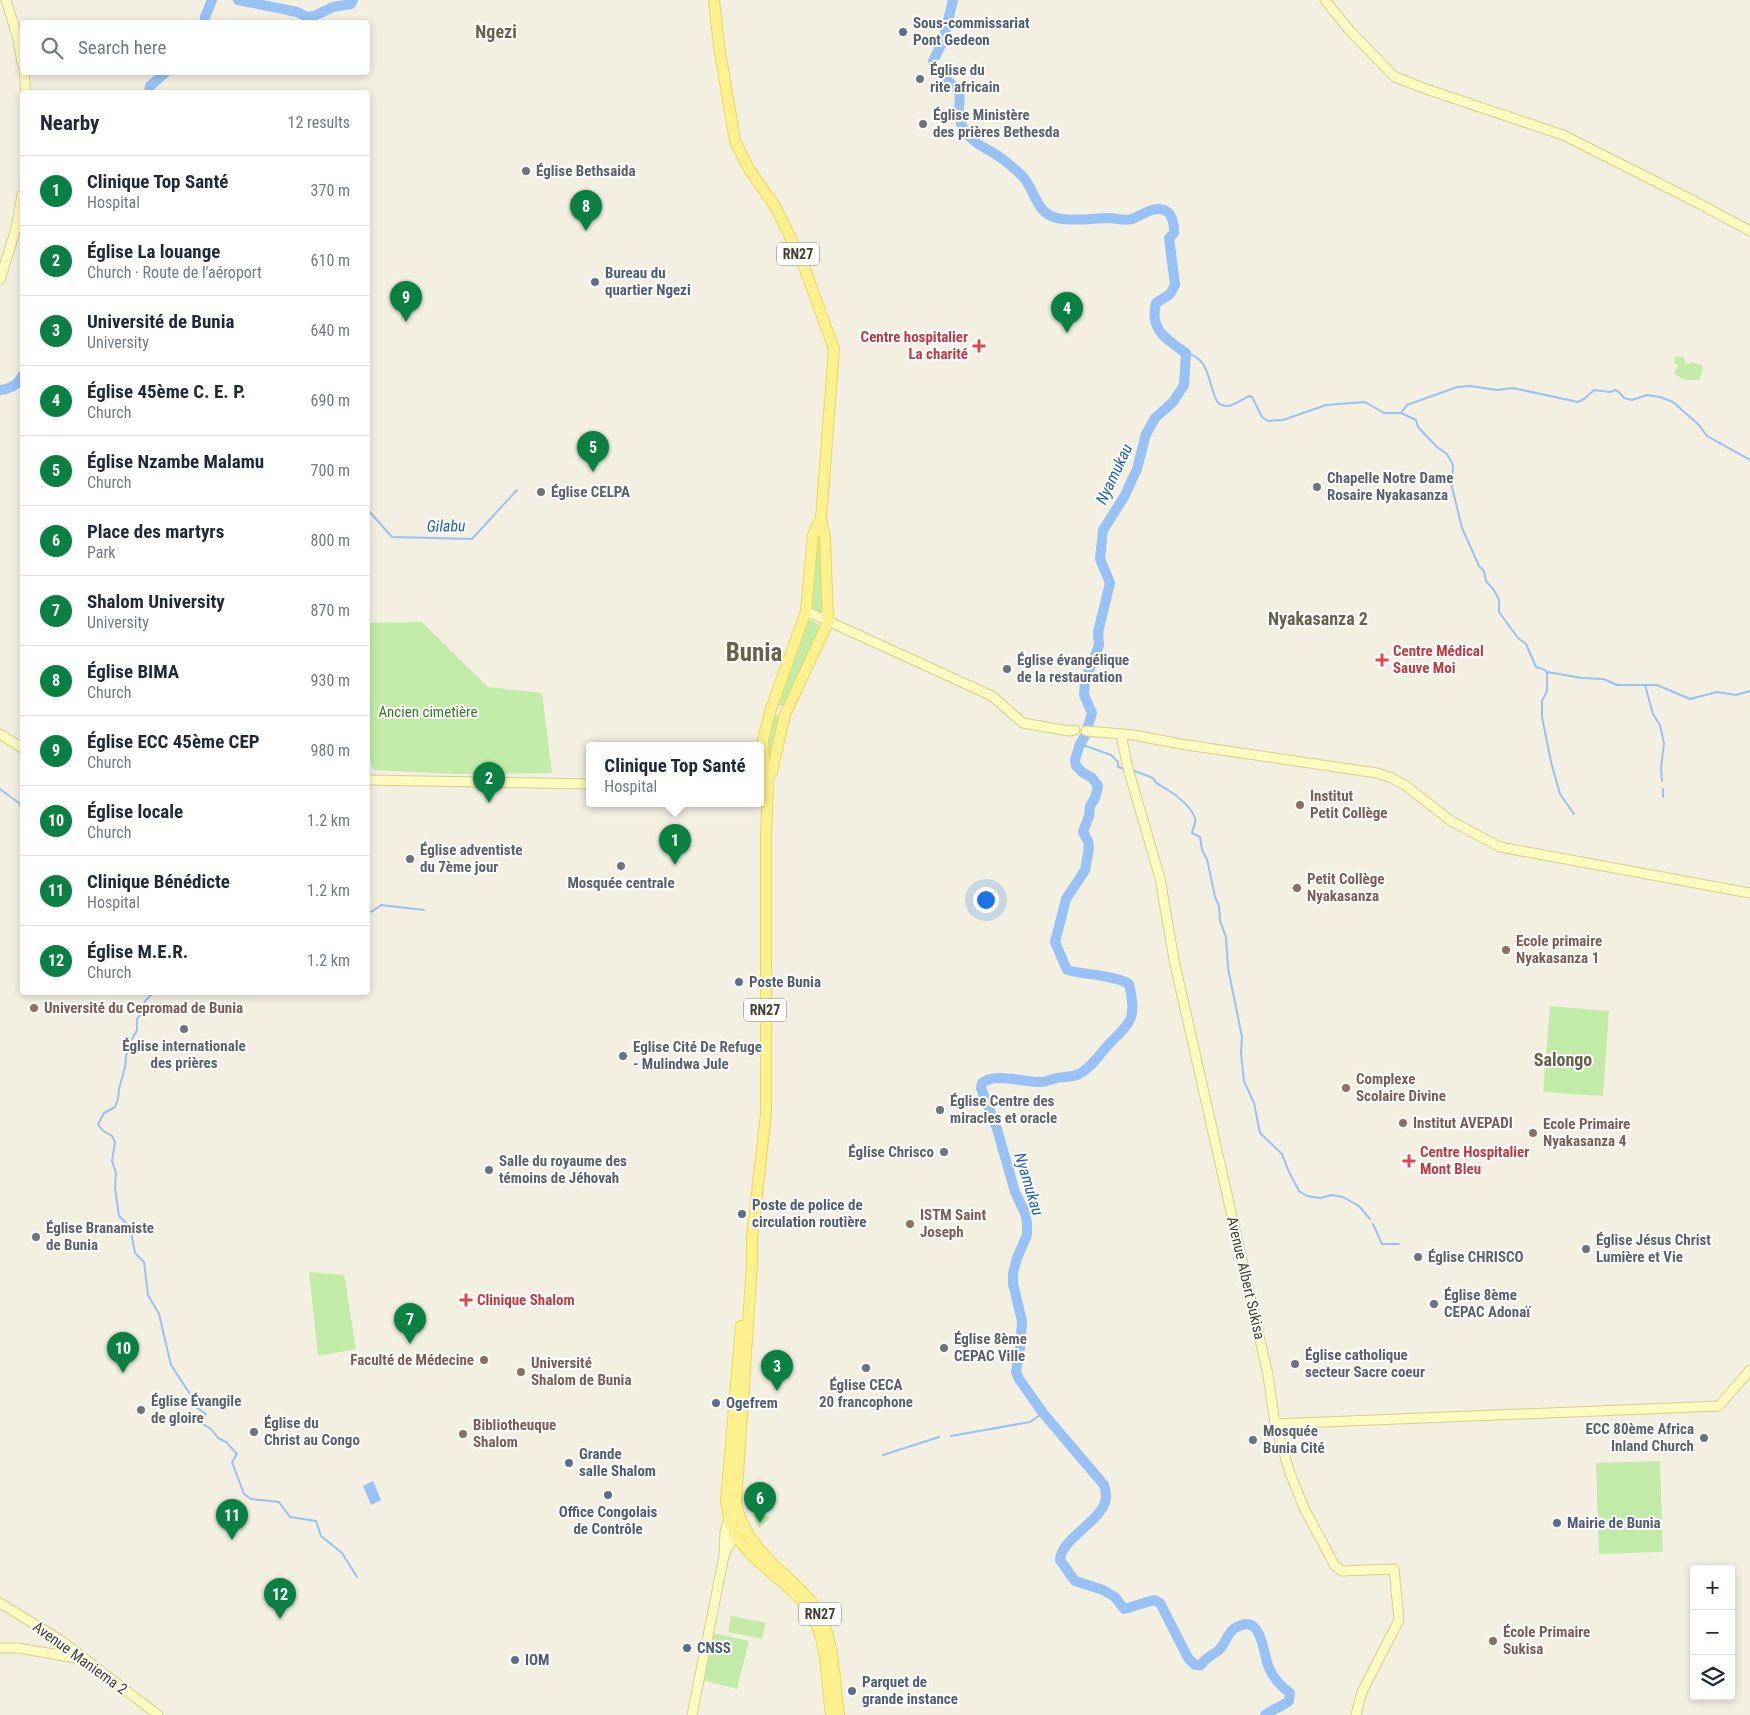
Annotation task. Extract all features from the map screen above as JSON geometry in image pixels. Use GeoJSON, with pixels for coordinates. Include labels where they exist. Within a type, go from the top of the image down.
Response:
{"type":"FeatureCollection","features":[{"type":"Feature","properties":{"kind":"main road","name":"RN27"},"geometry":{"type":"LineString","coordinates":[[714,0],[719,46],[735,141],[749,169],[776,208],[802,261],[834,349],[821,520],[826,537],[828,622],[785,715],[772,771],[764,780]]}},
{"type":"Feature","properties":{"kind":"main road","name":"RN27"},"geometry":{"type":"LineString","coordinates":[[763,742],[771,709],[806,611],[813,535],[821,520]]}},
{"type":"Feature","properties":{"kind":"main road"},"geometry":{"type":"LineString","coordinates":[[771,709],[785,715]]}},
{"type":"Feature","properties":{"kind":"main road","name":"RN27"},"geometry":{"type":"LineString","coordinates":[[764,782],[768,784],[766,850],[766,1113],[752,1238],[746,1263],[726,1502],[749,1553],[798,1597],[812,1615],[820,1634],[831,1715]]}},
{"type":"Feature","properties":{"kind":"main road","name":"RN27"},"geometry":{"type":"LineString","coordinates":[[740,1532],[803,1592],[817,1609],[828,1632],[839,1715]]}},
{"type":"Feature","properties":{"kind":"street"},"geometry":{"type":"LineString","coordinates":[[6,0],[20,52]]}},
{"type":"Feature","properties":{"kind":"street"},"geometry":{"type":"LineString","coordinates":[[1325,0],[1350,31],[1395,77],[1563,135],[1750,231]]}},
{"type":"Feature","properties":{"kind":"street"},"geometry":{"type":"LineString","coordinates":[[24,75],[26,90]]}},
{"type":"Feature","properties":{"kind":"street"},"geometry":{"type":"LineString","coordinates":[[0,280],[16,228],[20,206]]}},
{"type":"Feature","properties":{"kind":"street"},"geometry":{"type":"LineString","coordinates":[[806,611],[992,696],[1024,723],[1069,731],[1075,730]]}},
{"type":"Feature","properties":{"kind":"street"},"geometry":{"type":"LineString","coordinates":[[1090,732],[1134,735],[1180,744],[1377,773],[1405,785],[1451,821],[1500,847],[1750,893]]}},
{"type":"Feature","properties":{"kind":"street"},"geometry":{"type":"LineString","coordinates":[[0,734],[20,747]]}},
{"type":"Feature","properties":{"kind":"street","name":"Avenue Albert Sukisa"},"geometry":{"type":"LineString","coordinates":[[1121,735],[1128,770],[1160,878],[1174,960],[1268,1375],[1275,1424],[1290,1472],[1304,1508],[1335,1566],[1342,1571],[1394,1569],[1399,1620],[1362,1692],[1356,1715]]}},
{"type":"Feature","properties":{"kind":"street"},"geometry":{"type":"LineString","coordinates":[[370,780],[586,784]]}},
{"type":"Feature","properties":{"kind":"street"},"geometry":{"type":"LineString","coordinates":[[1275,1424],[1720,1406],[1750,1370]]}},
{"type":"Feature","properties":{"kind":"street"},"geometry":{"type":"LineString","coordinates":[[692,1715],[724,1556],[725,1532],[734,1517]]}},
{"type":"Feature","properties":{"kind":"street"},"geometry":{"type":"LineString","coordinates":[[724,1556],[740,1532]]}},
{"type":"Feature","properties":{"kind":"street","name":"Avenue Maniema 2"},"geometry":{"type":"LineString","coordinates":[[0,1603],[62,1641],[158,1715]]}},
{"type":"Feature","properties":{"kind":"street"},"geometry":{"type":"LineString","coordinates":[[0,1648],[19,1648],[84,1659]]}},
{"type":"Feature","properties":{"kind":"green space"},"geometry":{"type":"Polygon","coordinates":[[[1676,356],[1684,356],[1685,363],[1689,364],[1691,362],[1701,365],[1703,368],[1699,380],[1685,380],[1674,374],[1678,365],[1674,363],[1676,356]]]}},
{"type":"Feature","properties":{"kind":"green space"},"geometry":{"type":"Polygon","coordinates":[[[818,535],[821,538],[824,612],[819,616],[811,611],[815,537],[818,535]]]}},
{"type":"Feature","properties":{"kind":"green space"},"geometry":{"type":"Polygon","coordinates":[[[811,620],[819,625],[819,632],[784,705],[780,706],[777,704],[806,622],[811,620]]]}},
{"type":"Feature","properties":{"kind":"green space","name":"Ancien cimetière"},"geometry":{"type":"Polygon","coordinates":[[[422,622],[488,687],[542,693],[552,773],[456,774],[374,770],[370,761],[370,623],[422,622]]]}},
{"type":"Feature","properties":{"kind":"green space"},"geometry":{"type":"Polygon","coordinates":[[[773,715],[778,715],[779,719],[769,768],[766,740],[773,715]]]}},
{"type":"Feature","properties":{"kind":"green space"},"geometry":{"type":"Polygon","coordinates":[[[1550,1006],[1609,1011],[1603,1096],[1543,1092],[1550,1006]]]}},
{"type":"Feature","properties":{"kind":"green space"},"geometry":{"type":"Polygon","coordinates":[[[309,1272],[344,1275],[356,1349],[318,1356],[309,1272]]]}},
{"type":"Feature","properties":{"kind":"green space"},"geometry":{"type":"Polygon","coordinates":[[[1660,1461],[1663,1552],[1599,1554],[1596,1463],[1660,1461]]]}},
{"type":"Feature","properties":{"kind":"green space"},"geometry":{"type":"Polygon","coordinates":[[[758,1514],[771,1517],[759,1528],[752,1515],[758,1514]]]}},
{"type":"Feature","properties":{"kind":"green space"},"geometry":{"type":"Polygon","coordinates":[[[731,1616],[766,1623],[762,1639],[728,1632],[731,1616]]]}},
{"type":"Feature","properties":{"kind":"green space"},"geometry":{"type":"Polygon","coordinates":[[[714,1633],[749,1641],[737,1689],[702,1680],[714,1633]]]}},
{"type":"Feature","properties":{"kind":"water"},"geometry":{"type":"Polygon","coordinates":[[[373,1481],[381,1500],[371,1505],[363,1486],[373,1481]]]}},
{"type":"Feature","properties":{"kind":"waterway","name":"Ngezi"},"geometry":{"type":"LineString","coordinates":[[205,20],[212,0]]}},
{"type":"Feature","properties":{"kind":"waterway","name":"Ngezi"},"geometry":{"type":"LineString","coordinates":[[238,0],[297,12],[307,17],[314,16],[333,7],[351,4],[353,0]]}},
{"type":"Feature","properties":{"kind":"waterway","name":"Nyamukau"},"geometry":{"type":"LineString","coordinates":[[953,0],[943,41],[933,61],[935,69],[959,91],[959,119],[968,135],[1021,175],[1045,212],[1050,216],[1070,220],[1110,218],[1129,220],[1156,209],[1164,210],[1169,214],[1174,226],[1174,233],[1169,238],[1175,285],[1170,294],[1156,303],[1154,312],[1157,327],[1161,333],[1166,339],[1186,353],[1184,385],[1173,402],[1155,418],[1146,434],[1137,469],[1124,497],[1103,530],[1100,559],[1110,583],[1098,632],[1099,645],[1085,681],[1084,695],[1092,713],[1075,760],[1076,766],[1092,778],[1098,786],[1083,832],[1088,841],[1089,848],[1085,870],[1066,899],[1055,942],[1067,970],[1108,977],[1129,984],[1132,1004],[1131,1018],[1128,1024],[1096,1060],[1079,1074],[1042,1082],[995,1078],[982,1083],[981,1088],[997,1129],[1015,1192],[1025,1213],[1027,1223],[1027,1235],[1013,1273],[1013,1284],[1022,1321],[1016,1372],[1043,1413],[1104,1485],[1106,1496],[1104,1505],[1099,1513],[1075,1536],[1062,1552],[1060,1560],[1075,1581],[1103,1590],[1115,1597],[1124,1609],[1154,1600],[1160,1603],[1188,1658],[1195,1665],[1201,1665],[1207,1658],[1219,1650],[1235,1628],[1245,1624],[1252,1625],[1260,1637],[1267,1663],[1272,1673],[1278,1683],[1290,1693],[1289,1701],[1265,1715]]}},
{"type":"Feature","properties":{"kind":"waterway","name":"Ngezi"},"geometry":{"type":"LineString","coordinates":[[149,90],[150,86],[163,75]]}},
{"type":"Feature","properties":{"kind":"waterway"},"geometry":{"type":"LineString","coordinates":[[1186,353],[1194,356],[1205,367],[1218,403],[1230,406],[1249,396],[1252,397],[1262,417],[1268,421],[1283,420],[1326,405],[1365,402],[1384,413],[1401,413],[1416,420],[1418,427],[1437,447],[1447,454],[1453,465],[1452,487],[1462,528],[1479,566],[1484,571],[1486,581],[1494,590],[1499,600],[1499,612],[1518,638],[1526,644],[1536,667],[1547,672],[1582,678],[1604,679],[1617,685],[1657,685],[1690,699],[1717,692],[1736,695],[1750,691]]}},
{"type":"Feature","properties":{"kind":"waterway","name":"Ngezi"},"geometry":{"type":"LineString","coordinates":[[0,390],[13,386],[20,379]]}},
{"type":"Feature","properties":{"kind":"waterway"},"geometry":{"type":"LineString","coordinates":[[1401,413],[1407,405],[1457,387],[1470,386],[1497,390],[1513,388],[1578,402],[1594,390],[1610,392],[1615,390],[1624,398],[1632,400],[1647,395],[1673,402],[1699,425],[1707,436],[1750,460]]}},
{"type":"Feature","properties":{"kind":"waterway","name":"Gilabu"},"geometry":{"type":"LineString","coordinates":[[370,512],[392,537],[472,539],[517,490]]}},
{"type":"Feature","properties":{"kind":"waterway"},"geometry":{"type":"LineString","coordinates":[[1547,672],[1547,691],[1542,701],[1542,717],[1560,794],[1574,814]]}},
{"type":"Feature","properties":{"kind":"waterway"},"geometry":{"type":"LineString","coordinates":[[1645,685],[1653,714],[1660,725],[1664,743],[1661,768],[1662,781]]}},
{"type":"Feature","properties":{"kind":"waterway"},"geometry":{"type":"LineString","coordinates":[[1080,744],[1111,755],[1118,762],[1118,767],[1125,769]]}},
{"type":"Feature","properties":{"kind":"waterway"},"geometry":{"type":"LineString","coordinates":[[1132,770],[1153,778],[1157,784],[1176,795],[1188,806],[1195,818],[1192,833],[1200,837],[1202,850],[1207,859],[1215,897],[1219,906],[1220,921],[1226,937],[1228,968],[1242,1037],[1241,1054],[1244,1081],[1254,1103],[1260,1133],[1282,1154],[1299,1191],[1307,1196],[1320,1198],[1332,1195],[1343,1197],[1359,1206],[1370,1219]]}},
{"type":"Feature","properties":{"kind":"waterway"},"geometry":{"type":"LineString","coordinates":[[0,789],[20,805]]}},
{"type":"Feature","properties":{"kind":"waterway"},"geometry":{"type":"LineString","coordinates":[[1663,789],[1663,797]]}},
{"type":"Feature","properties":{"kind":"waterway"},"geometry":{"type":"LineString","coordinates":[[370,912],[381,905],[424,910]]}},
{"type":"Feature","properties":{"kind":"waterway"},"geometry":{"type":"LineString","coordinates":[[151,995],[145,1001],[143,1011],[137,1019],[137,1030],[128,1046],[115,1107],[104,1113],[98,1124],[102,1130],[112,1136],[115,1142],[112,1161],[116,1173],[115,1188],[119,1216],[130,1227],[135,1253],[144,1262],[148,1295],[159,1314],[171,1365],[190,1394],[193,1405],[206,1414],[200,1422],[211,1429],[218,1438],[226,1442],[237,1454],[232,1462],[244,1494],[251,1499],[279,1502],[290,1517],[316,1521],[321,1536],[342,1553],[357,1577]]}},
{"type":"Feature","properties":{"kind":"waterway"},"geometry":{"type":"LineString","coordinates":[[1373,1224],[1382,1244],[1399,1244]]}},
{"type":"Feature","properties":{"kind":"waterway"},"geometry":{"type":"LineString","coordinates":[[951,1436],[1030,1422],[1043,1413]]}},
{"type":"Feature","properties":{"kind":"waterway"},"geometry":{"type":"LineString","coordinates":[[883,1455],[939,1437]]}},
{"type":"Feature","properties":{"kind":"place","name":"Sous-commissariat Pont Gedeon"},"geometry":{"type":"Point","coordinates":[903,32]}},
{"type":"Feature","properties":{"kind":"place","name":"Église du rite africain"},"geometry":{"type":"Point","coordinates":[920,79]}},
{"type":"Feature","properties":{"kind":"place","name":"Église Ministère des prières Bethesda"},"geometry":{"type":"Point","coordinates":[923,124]}},
{"type":"Feature","properties":{"kind":"place","name":"Église Bethsaida"},"geometry":{"type":"Point","coordinates":[526,171]}},
{"type":"Feature","properties":{"kind":"place","name":"Église BIMA"},"geometry":{"type":"Point","coordinates":[586,231]}},
{"type":"Feature","properties":{"kind":"place","name":"Bureau du quartier Ngezi"},"geometry":{"type":"Point","coordinates":[595,282]}},
{"type":"Feature","properties":{"kind":"place","name":"Église ECC 45ème CEP"},"geometry":{"type":"Point","coordinates":[406,322]}},
{"type":"Feature","properties":{"kind":"place","name":"Église 45ème C. E. P."},"geometry":{"type":"Point","coordinates":[1067,333]}},
{"type":"Feature","properties":{"kind":"place","name":"Centre hospitalier La charité"},"geometry":{"type":"Point","coordinates":[979,346]}},
{"type":"Feature","properties":{"kind":"place","name":"Église Nzambe Malamu"},"geometry":{"type":"Point","coordinates":[593,472]}},
{"type":"Feature","properties":{"kind":"place","name":"Chapelle Notre Dame Rosaire Nyakasanza"},"geometry":{"type":"Point","coordinates":[1317,487]}},
{"type":"Feature","properties":{"kind":"place","name":"Église CELPA"},"geometry":{"type":"Point","coordinates":[541,492]}},
{"type":"Feature","properties":{"kind":"place","name":"Centre Médical Sauve Moi"},"geometry":{"type":"Point","coordinates":[1382,660]}},
{"type":"Feature","properties":{"kind":"place","name":"Église évangélique de la restauration"},"geometry":{"type":"Point","coordinates":[1007,669]}},
{"type":"Feature","properties":{"kind":"place","name":"Église La louange"},"geometry":{"type":"Point","coordinates":[489,803]}},
{"type":"Feature","properties":{"kind":"place","name":"Institut Petit Collège"},"geometry":{"type":"Point","coordinates":[1300,805]}},
{"type":"Feature","properties":{"kind":"place","name":"Église adventiste du 7ème jour"},"geometry":{"type":"Point","coordinates":[410,859]}},
{"type":"Feature","properties":{"kind":"place","name":"Clinique Top Santé"},"geometry":{"type":"Point","coordinates":[675,865]}},
{"type":"Feature","properties":{"kind":"place","name":"Mosquée centrale"},"geometry":{"type":"Point","coordinates":[621,866]}},
{"type":"Feature","properties":{"kind":"place","name":"Petit Collège Nyakasanza"},"geometry":{"type":"Point","coordinates":[1297,888]}},
{"type":"Feature","properties":{"kind":"place","name":"Ecole primaire Nyakasanza 1"},"geometry":{"type":"Point","coordinates":[1506,950]}},
{"type":"Feature","properties":{"kind":"place","name":"Poste Bunia"},"geometry":{"type":"Point","coordinates":[739,982]}},
{"type":"Feature","properties":{"kind":"place","name":"Université du Cepromad de Bunia"},"geometry":{"type":"Point","coordinates":[34,1008]}},
{"type":"Feature","properties":{"kind":"place","name":"Église internationale des prières"},"geometry":{"type":"Point","coordinates":[184,1029]}},
{"type":"Feature","properties":{"kind":"place","name":"Eglise Cité De Refuge - Mulindwa Jule"},"geometry":{"type":"Point","coordinates":[623,1056]}},
{"type":"Feature","properties":{"kind":"place","name":"Complexe Scolaire Divine"},"geometry":{"type":"Point","coordinates":[1346,1088]}},
{"type":"Feature","properties":{"kind":"place","name":"Église Centre des miracles et oracle"},"geometry":{"type":"Point","coordinates":[940,1110]}},
{"type":"Feature","properties":{"kind":"place","name":"Institut AVEPADI"},"geometry":{"type":"Point","coordinates":[1403,1123]}},
{"type":"Feature","properties":{"kind":"place","name":"Ecole Primaire Nyakasanza 4"},"geometry":{"type":"Point","coordinates":[1533,1133]}},
{"type":"Feature","properties":{"kind":"place","name":"Église Chrisco"},"geometry":{"type":"Point","coordinates":[944,1152]}},
{"type":"Feature","properties":{"kind":"place","name":"Centre Hospitalier Mont Bleu"},"geometry":{"type":"Point","coordinates":[1409,1161]}},
{"type":"Feature","properties":{"kind":"place","name":"Salle du royaume des témoins de Jéhovah"},"geometry":{"type":"Point","coordinates":[489,1170]}},
{"type":"Feature","properties":{"kind":"place","name":"Poste de police de circulation routière"},"geometry":{"type":"Point","coordinates":[742,1214]}},
{"type":"Feature","properties":{"kind":"place","name":"ISTM Saint Joseph"},"geometry":{"type":"Point","coordinates":[910,1224]}},
{"type":"Feature","properties":{"kind":"place","name":"Église Branamiste de Bunia"},"geometry":{"type":"Point","coordinates":[36,1237]}},
{"type":"Feature","properties":{"kind":"place","name":"Église Jésus Christ Lumière et Vie"},"geometry":{"type":"Point","coordinates":[1586,1249]}},
{"type":"Feature","properties":{"kind":"place","name":"Église CHRISCO"},"geometry":{"type":"Point","coordinates":[1418,1257]}},
{"type":"Feature","properties":{"kind":"place","name":"Clinique Shalom"},"geometry":{"type":"Point","coordinates":[466,1300]}},
{"type":"Feature","properties":{"kind":"place","name":"Église 8ème CEPAC Adonaï"},"geometry":{"type":"Point","coordinates":[1434,1304]}},
{"type":"Feature","properties":{"kind":"place","name":"Shalom University"},"geometry":{"type":"Point","coordinates":[410,1344]}},
{"type":"Feature","properties":{"kind":"place","name":"Église 8ème CEPAC Ville"},"geometry":{"type":"Point","coordinates":[944,1348]}},
{"type":"Feature","properties":{"kind":"place","name":"Faculté de Médecine"},"geometry":{"type":"Point","coordinates":[484,1360]}},
{"type":"Feature","properties":{"kind":"place","name":"Église catholique secteur Sacre coeur"},"geometry":{"type":"Point","coordinates":[1295,1364]}},
{"type":"Feature","properties":{"kind":"place","name":"Église CECA 20 francophone"},"geometry":{"type":"Point","coordinates":[866,1368]}},
{"type":"Feature","properties":{"kind":"place","name":"Université Shalom de Bunia"},"geometry":{"type":"Point","coordinates":[521,1372]}},
{"type":"Feature","properties":{"kind":"place","name":"Église locale"},"geometry":{"type":"Point","coordinates":[123,1373]}},
{"type":"Feature","properties":{"kind":"place","name":"Université de Bunia"},"geometry":{"type":"Point","coordinates":[777,1391]}},
{"type":"Feature","properties":{"kind":"place","name":"Ogefrem"},"geometry":{"type":"Point","coordinates":[716,1403]}},
{"type":"Feature","properties":{"kind":"place","name":"Église Évangile de gloire"},"geometry":{"type":"Point","coordinates":[141,1410]}},
{"type":"Feature","properties":{"kind":"place","name":"Église du Christ au Congo"},"geometry":{"type":"Point","coordinates":[254,1432]}},
{"type":"Feature","properties":{"kind":"place","name":"Bibliotheuque Shalom"},"geometry":{"type":"Point","coordinates":[463,1434]}},
{"type":"Feature","properties":{"kind":"place","name":"ECC 80ème Africa Inland Church"},"geometry":{"type":"Point","coordinates":[1704,1438]}},
{"type":"Feature","properties":{"kind":"place","name":"Mosquée Bunia Cité"},"geometry":{"type":"Point","coordinates":[1253,1440]}},
{"type":"Feature","properties":{"kind":"place","name":"Grande salle Shalom"},"geometry":{"type":"Point","coordinates":[569,1463]}},
{"type":"Feature","properties":{"kind":"place","name":"Office Congolais de Contrôle"},"geometry":{"type":"Point","coordinates":[608,1495]}},
{"type":"Feature","properties":{"kind":"place","name":"Place des martyrs"},"geometry":{"type":"Point","coordinates":[760,1523]}},
{"type":"Feature","properties":{"kind":"place","name":"Mairie de Bunia"},"geometry":{"type":"Point","coordinates":[1557,1523]}},
{"type":"Feature","properties":{"kind":"place","name":"Clinique Bénédicte"},"geometry":{"type":"Point","coordinates":[232,1540]}},
{"type":"Feature","properties":{"kind":"place","name":"Église M.E.R."},"geometry":{"type":"Point","coordinates":[280,1619]}},
{"type":"Feature","properties":{"kind":"place","name":"École Primaire Sukisa"},"geometry":{"type":"Point","coordinates":[1493,1641]}},
{"type":"Feature","properties":{"kind":"place","name":"CNSS"},"geometry":{"type":"Point","coordinates":[687,1648]}},
{"type":"Feature","properties":{"kind":"place","name":"IOM"},"geometry":{"type":"Point","coordinates":[515,1660]}},
{"type":"Feature","properties":{"kind":"place","name":"Parquet de grande instance"},"geometry":{"type":"Point","coordinates":[852,1691]}},
{"type":"Feature","properties":{"kind":"district","name":"Ngezi"},"geometry":{"type":"Point","coordinates":[496,31]}},
{"type":"Feature","properties":{"kind":"district","name":"Nyakasanza 2"},"geometry":{"type":"Point","coordinates":[1318,618]}},
{"type":"Feature","properties":{"kind":"district","name":"Bunia"},"geometry":{"type":"Point","coordinates":[754,652]}},
{"type":"Feature","properties":{"kind":"district","name":"Salongo"},"geometry":{"type":"Point","coordinates":[1563,1059]}}]}
